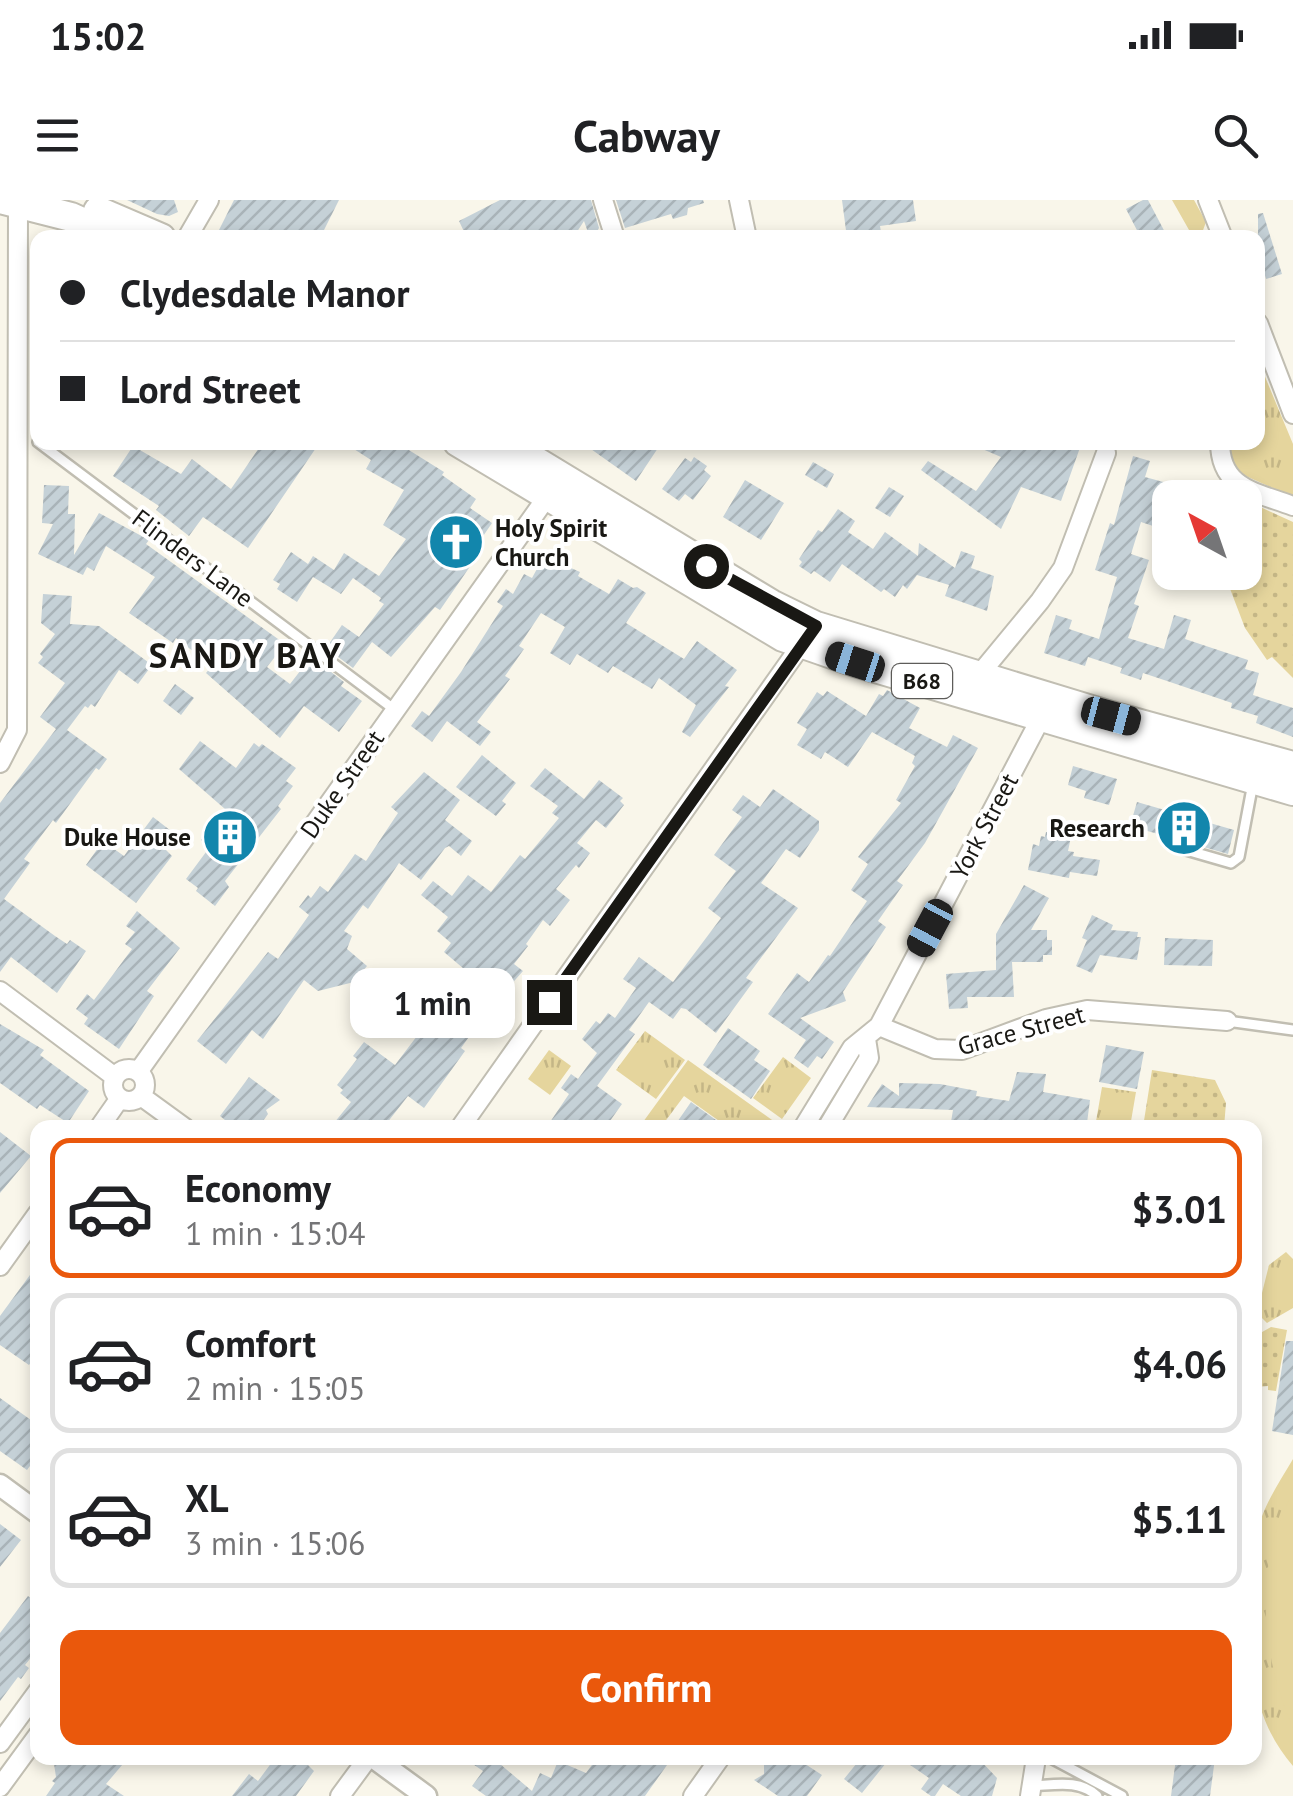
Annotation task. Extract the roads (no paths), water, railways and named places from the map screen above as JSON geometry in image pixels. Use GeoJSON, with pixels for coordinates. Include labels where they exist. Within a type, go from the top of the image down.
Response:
{"type":"FeatureCollection","features":[{"type":"Feature","properties":{"kind":"main road"},"geometry":{"type":"LineString","coordinates":[[69,200],[142,230]]}},
{"type":"Feature","properties":{"kind":"main road"},"geometry":{"type":"LineString","coordinates":[[11,201],[71,217],[99,230]]}},
{"type":"Feature","properties":{"kind":"main road","name":"B68"},"geometry":{"type":"LineString","coordinates":[[475,450],[554,487],[771,604],[809,635],[1046,706],[1293,791]]}},
{"type":"Feature","properties":{"kind":"main road","name":"B68"},"geometry":{"type":"LineString","coordinates":[[513,450],[554,487]]}},
{"type":"Feature","properties":{"kind":"main road","name":"B68"},"geometry":{"type":"LineString","coordinates":[[809,635],[979,674],[1046,706],[1293,766]]}},
{"type":"Feature","properties":{"kind":"street"},"geometry":{"type":"LineString","coordinates":[[192,230],[209,200]]}},
{"type":"Feature","properties":{"kind":"street"},"geometry":{"type":"LineString","coordinates":[[603,200],[612,230]]}},
{"type":"Feature","properties":{"kind":"street"},"geometry":{"type":"LineString","coordinates":[[739,200],[740,230]]}},
{"type":"Feature","properties":{"kind":"street"},"geometry":{"type":"LineString","coordinates":[[1208,200],[1220,230]]}},
{"type":"Feature","properties":{"kind":"street"},"geometry":{"type":"LineString","coordinates":[[0,763],[17,730],[19,428],[11,201]]}},
{"type":"Feature","properties":{"kind":"street"},"geometry":{"type":"LineString","coordinates":[[1265,339],[1289,392],[1293,414]]}},
{"type":"Feature","properties":{"kind":"street"},"geometry":{"type":"LineString","coordinates":[[1220,450],[1220,463],[1236,484],[1293,506]]}},
{"type":"Feature","properties":{"kind":"street"},"geometry":{"type":"LineString","coordinates":[[979,674],[1040,601],[1062,568],[1106,453]]}},
{"type":"Feature","properties":{"kind":"street","name":"Duke Street"},"geometry":{"type":"LineString","coordinates":[[138,1072],[554,487]]}},
{"type":"Feature","properties":{"kind":"street"},"geometry":{"type":"LineString","coordinates":[[466,1120],[809,635]]}},
{"type":"Feature","properties":{"kind":"street","name":"York Street"},"geometry":{"type":"LineString","coordinates":[[832,1120],[868,1058],[872,1032],[1046,706]]}},
{"type":"Feature","properties":{"kind":"street"},"geometry":{"type":"LineString","coordinates":[[0,991],[115,1076]]}},
{"type":"Feature","properties":{"kind":"street","name":"Grace Street"},"geometry":{"type":"LineString","coordinates":[[872,1032],[935,1050],[962,1050],[1046,1019],[1087,1010],[1227,1022]]}},
{"type":"Feature","properties":{"kind":"street","name":"York Street"},"geometry":{"type":"LineString","coordinates":[[808,1120],[852,1048],[872,1032]]}},
{"type":"Feature","properties":{"kind":"street"},"geometry":{"type":"LineString","coordinates":[[123,1070],[138,1072],[144,1086],[141,1096],[133,1100],[120,1098],[114,1091],[115,1076],[123,1070]]}},
{"type":"Feature","properties":{"kind":"street"},"geometry":{"type":"LineString","coordinates":[[141,1096],[174,1120]]}},
{"type":"Feature","properties":{"kind":"street"},"geometry":{"type":"LineString","coordinates":[[105,1120],[120,1098]]}},
{"type":"Feature","properties":{"kind":"street"},"geometry":{"type":"LineString","coordinates":[[0,1266],[30,1225]]}},
{"type":"Feature","properties":{"kind":"street"},"geometry":{"type":"LineString","coordinates":[[0,1485],[30,1507]]}},
{"type":"Feature","properties":{"kind":"street"},"geometry":{"type":"LineString","coordinates":[[0,1744],[30,1701]]}},
{"type":"Feature","properties":{"kind":"street"},"geometry":{"type":"LineString","coordinates":[[0,1787],[30,1746]]}},
{"type":"Feature","properties":{"kind":"street"},"geometry":{"type":"LineString","coordinates":[[340,1796],[365,1765]]}},
{"type":"Feature","properties":{"kind":"street"},"geometry":{"type":"LineString","coordinates":[[381,1765],[426,1796]]}},
{"type":"Feature","properties":{"kind":"street"},"geometry":{"type":"LineString","coordinates":[[692,1796],[715,1765]]}},
{"type":"Feature","properties":{"kind":"street"},"geometry":{"type":"LineString","coordinates":[[1031,1791],[1035,1765]]}},
{"type":"Feature","properties":{"kind":"lane","name":"Flinders Lane"},"geometry":{"type":"LineString","coordinates":[[19,428],[30,436]]}},
{"type":"Feature","properties":{"kind":"lane","name":"Flinders Lane"},"geometry":{"type":"LineString","coordinates":[[49,450],[395,710]]}},
{"type":"Feature","properties":{"kind":"lane"},"geometry":{"type":"LineString","coordinates":[[1186,850],[1231,863],[1239,857],[1254,780]]}},
{"type":"Feature","properties":{"kind":"lane"},"geometry":{"type":"LineString","coordinates":[[1227,1022],[1293,1030]]}},
{"type":"Feature","properties":{"kind":"lane"},"geometry":{"type":"LineString","coordinates":[[1063,1765],[1122,1796]]}},
{"type":"Feature","properties":{"kind":"lane"},"geometry":{"type":"LineString","coordinates":[[1031,1791],[1072,1784],[1088,1787],[1097,1796]]}},
{"type":"Feature","properties":{"kind":"place","name":"Holy Spirit Church"},"geometry":{"type":"Point","coordinates":[456,542]}},
{"type":"Feature","properties":{"kind":"place","name":"Research"},"geometry":{"type":"Point","coordinates":[1184,828]}},
{"type":"Feature","properties":{"kind":"place","name":"Duke House"},"geometry":{"type":"Point","coordinates":[230,837]}},
{"type":"Feature","properties":{"kind":"district","name":"SANDY BAY"},"geometry":{"type":"Point","coordinates":[246,655]}}]}
